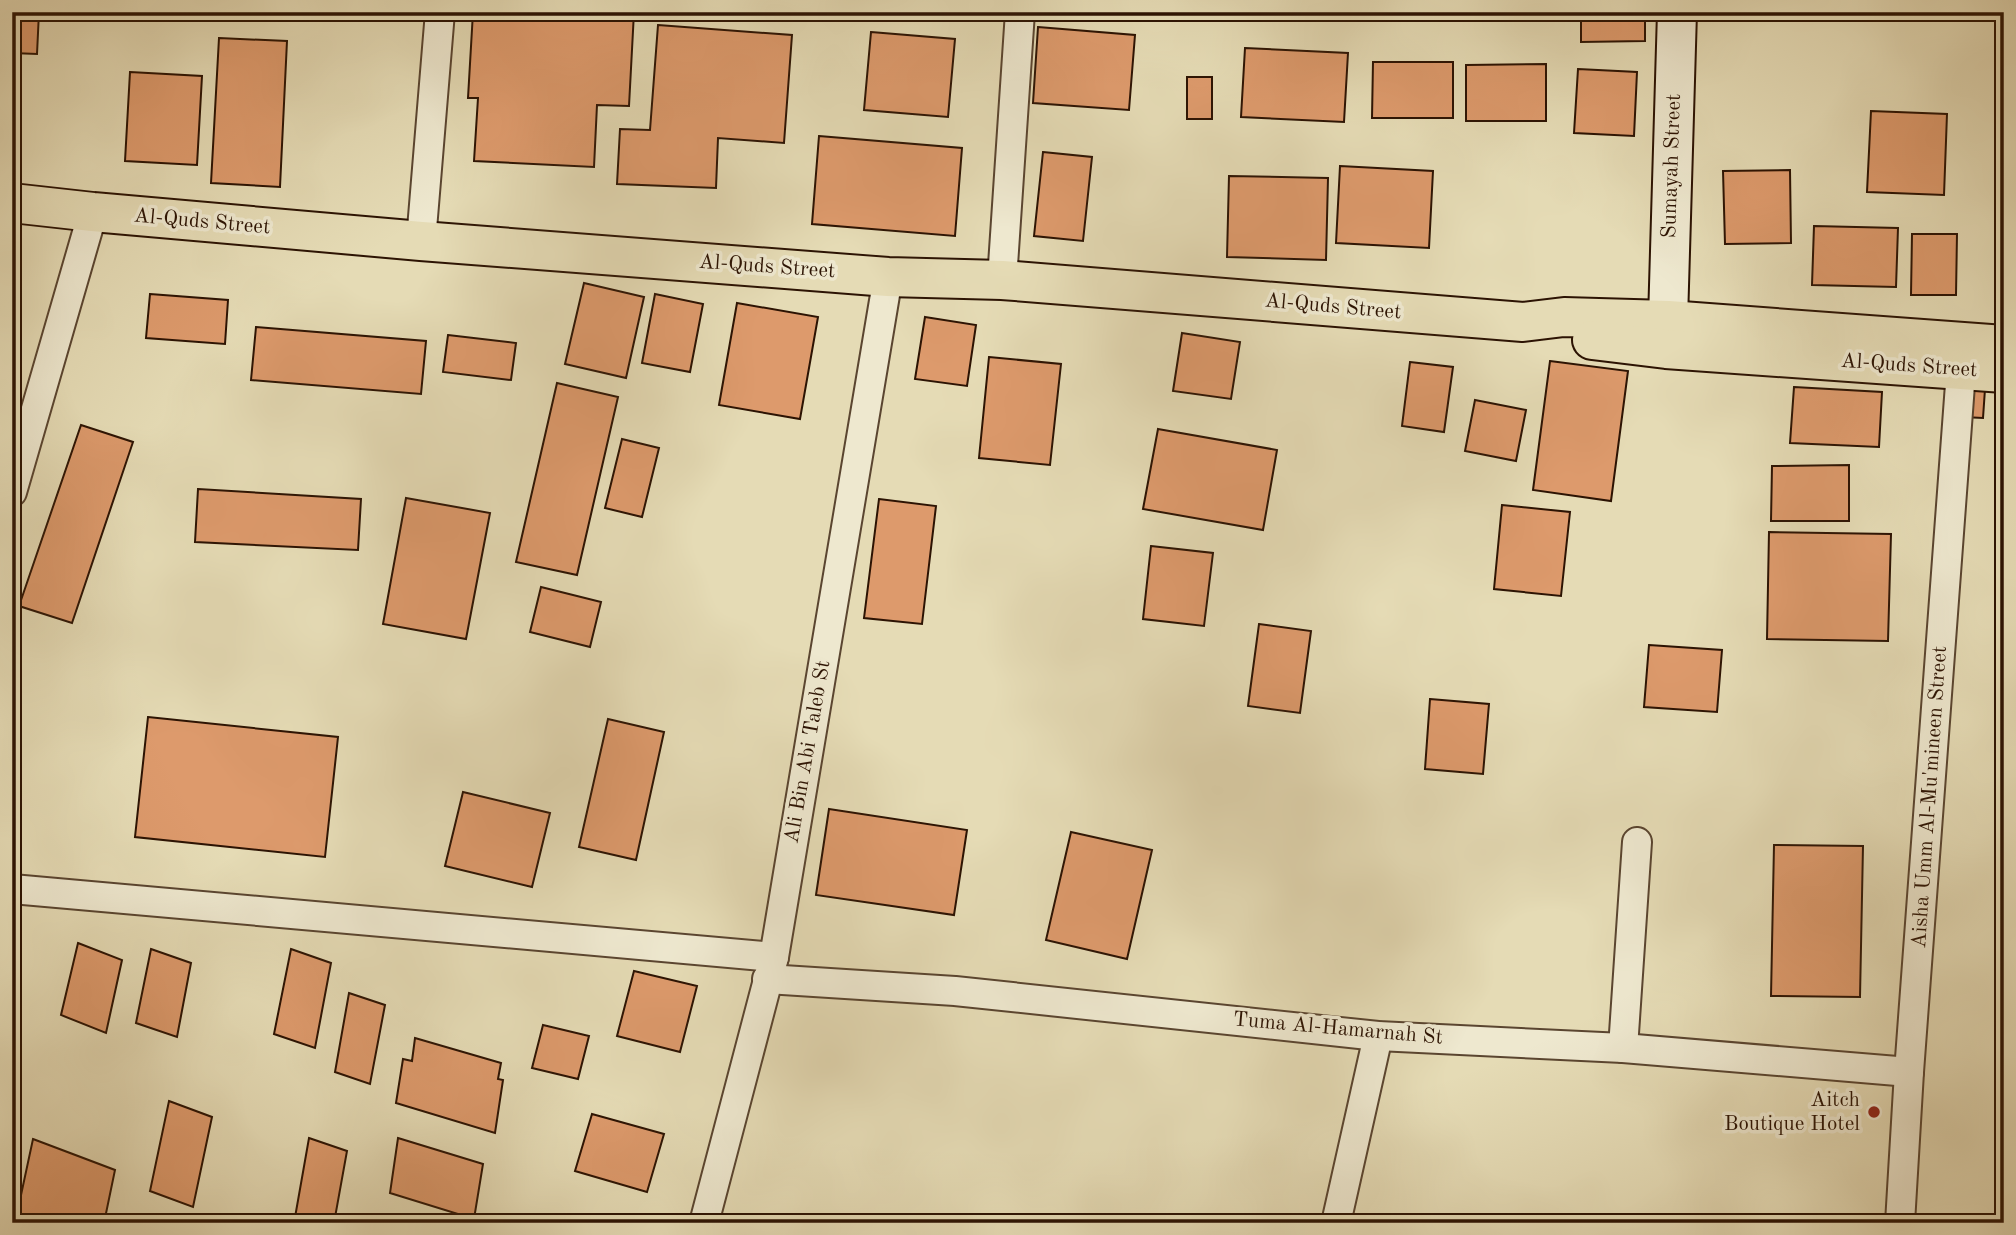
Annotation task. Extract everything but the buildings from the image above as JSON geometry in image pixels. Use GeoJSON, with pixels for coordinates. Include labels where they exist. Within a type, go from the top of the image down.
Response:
{"type":"FeatureCollection","features":[{"type":"Feature","properties":{"kind":"main road","name":"Sumayah Street"},"geometry":{"type":"LineString","coordinates":[[1667,334],[1677,12]]}},
{"type":"Feature","properties":{"kind":"main road","name":"Al-Quds Street"},"geometry":{"type":"LineString","coordinates":[[12,203],[421,241],[888,277],[1002,280],[1523,322],[1562,337],[1667,334],[2004,345]]}},
{"type":"Feature","properties":{"kind":"main road","name":"Al-Quds Street"},"geometry":{"type":"LineString","coordinates":[[1667,334],[1961,371],[2004,373]]}},
{"type":"Feature","properties":{"kind":"street"},"geometry":{"type":"LineString","coordinates":[[421,241],[440,12]]}},
{"type":"Feature","properties":{"kind":"street"},"geometry":{"type":"LineString","coordinates":[[1002,280],[1020,12]]}},
{"type":"Feature","properties":{"kind":"street"},"geometry":{"type":"LineString","coordinates":[[12,492],[93,212]]}},
{"type":"Feature","properties":{"kind":"street","name":"Ali Bin Abi Taleb St"},"geometry":{"type":"LineString","coordinates":[[704,1223],[770,968],[888,277]]}},
{"type":"Feature","properties":{"kind":"street","name":"Aisha Umm Al-Mu'mineen Street"},"geometry":{"type":"LineString","coordinates":[[1900,1223],[1961,371]]}},
{"type":"Feature","properties":{"kind":"street"},"geometry":{"type":"LineString","coordinates":[[1623,1048],[1637,842]]}},
{"type":"Feature","properties":{"kind":"street","name":"Tuma Al-Hamarnah St"},"geometry":{"type":"LineString","coordinates":[[12,889],[770,968],[955,991],[1378,1036],[1623,1048],[1909,1072]]}},
{"type":"Feature","properties":{"kind":"street"},"geometry":{"type":"LineString","coordinates":[[1336,1223],[1378,1036]]}},
{"type":"Feature","properties":{"kind":"place","name":"Aitch Boutique Hotel"},"geometry":{"type":"Point","coordinates":[1874,1112]}}]}
